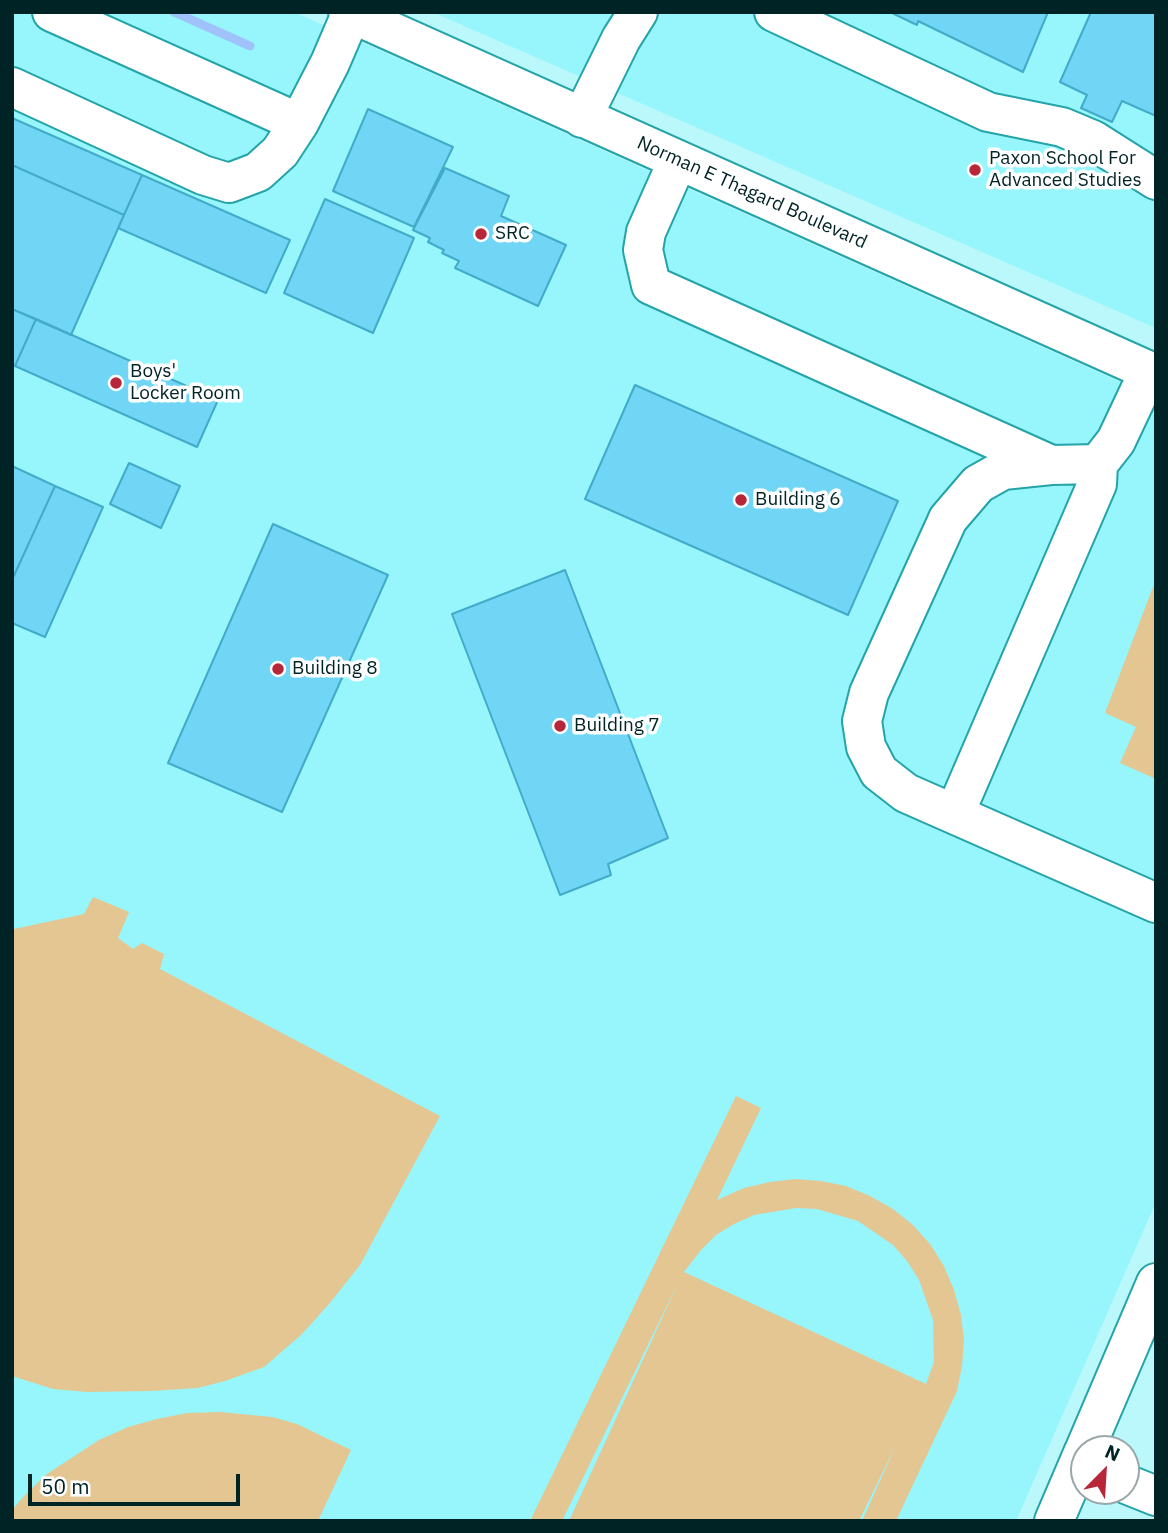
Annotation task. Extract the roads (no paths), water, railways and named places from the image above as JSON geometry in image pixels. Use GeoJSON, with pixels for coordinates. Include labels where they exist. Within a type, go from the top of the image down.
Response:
{"type":"FeatureCollection","features":[{"type":"Feature","properties":{"kind":"street"},"geometry":{"type":"LineString","coordinates":[[52,12],[299,123]]}},
{"type":"Feature","properties":{"kind":"street"},"geometry":{"type":"LineString","coordinates":[[582,118],[615,51],[638,12]]}},
{"type":"Feature","properties":{"kind":"street"},"geometry":{"type":"LineString","coordinates":[[774,12],[988,112],[1062,128],[1093,140],[1156,180]]}},
{"type":"Feature","properties":{"kind":"street"},"geometry":{"type":"LineString","coordinates":[[12,88],[203,175],[229,183],[258,172],[280,152],[299,123],[330,63],[350,13]]}},
{"type":"Feature","properties":{"kind":"street","name":"Norman E Thagard Boulevard"},"geometry":{"type":"LineString","coordinates":[[350,13],[1152,372]]}},
{"type":"Feature","properties":{"kind":"street"},"geometry":{"type":"LineString","coordinates":[[678,160],[646,232],[643,250],[651,285],[1051,465]]}},
{"type":"Feature","properties":{"kind":"street"},"geometry":{"type":"LineString","coordinates":[[955,813],[1097,484],[1098,464],[1116,441],[1152,372]]}},
{"type":"Feature","properties":{"kind":"street"},"geometry":{"type":"LineString","coordinates":[[1098,464],[1003,470],[978,484],[948,519],[869,693],[862,721],[866,747],[878,772],[906,793],[1156,903]]}},
{"type":"Feature","properties":{"kind":"street"},"geometry":{"type":"LineString","coordinates":[[1092,1435],[1156,1283]]}},
{"type":"Feature","properties":{"kind":"street"},"geometry":{"type":"LineString","coordinates":[[1054,1521],[1070,1486]]}},
{"type":"Feature","properties":{"kind":"waterway"},"geometry":{"type":"LineString","coordinates":[[174,12],[250,46]]}},
{"type":"Feature","properties":{"kind":"place","name":"Paxon School For Advanced Studies"},"geometry":{"type":"Point","coordinates":[975,170]}},
{"type":"Feature","properties":{"kind":"place","name":"SRC"},"geometry":{"type":"Point","coordinates":[481,234]}},
{"type":"Feature","properties":{"kind":"place","name":"Boys' Locker Room"},"geometry":{"type":"Point","coordinates":[116,383]}},
{"type":"Feature","properties":{"kind":"place","name":"Building 6"},"geometry":{"type":"Point","coordinates":[741,500]}},
{"type":"Feature","properties":{"kind":"place","name":"Building 8"},"geometry":{"type":"Point","coordinates":[278,669]}},
{"type":"Feature","properties":{"kind":"place","name":"Building 7"},"geometry":{"type":"Point","coordinates":[560,726]}}]}
